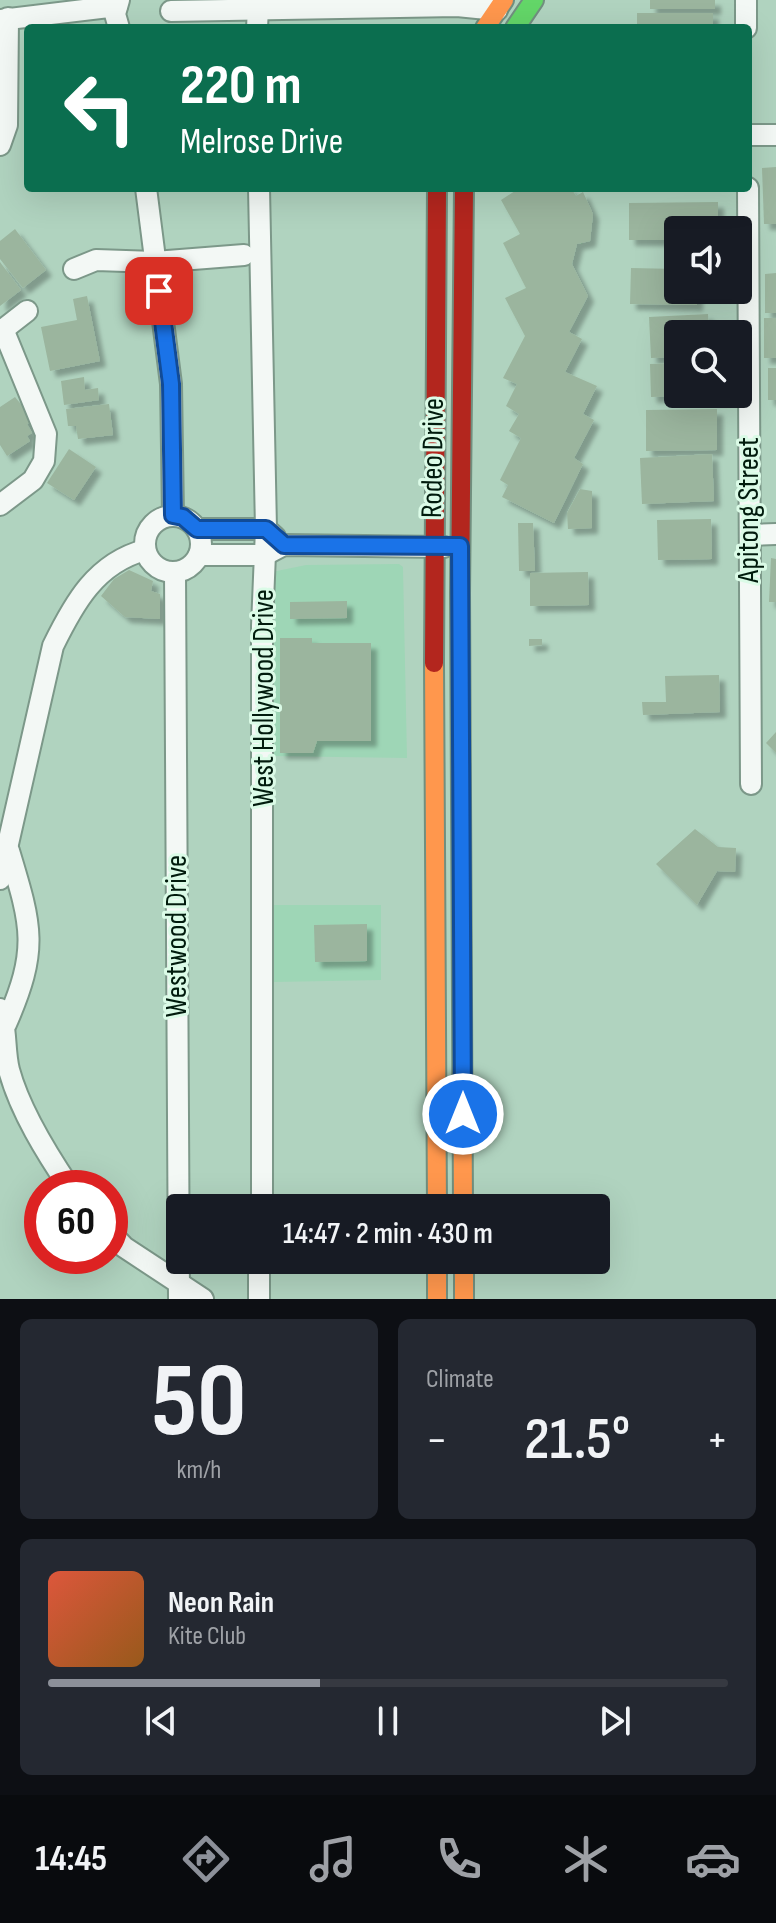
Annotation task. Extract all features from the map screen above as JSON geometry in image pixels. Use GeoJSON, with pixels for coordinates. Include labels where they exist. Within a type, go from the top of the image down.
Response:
{"type":"FeatureCollection","features":[{"type":"Feature","properties":{"kind":"main road"},"geometry":{"type":"LineString","coordinates":[[518,24],[534,0]]}},
{"type":"Feature","properties":{"kind":"main road"},"geometry":{"type":"LineString","coordinates":[[488,24],[501,5]]}},
{"type":"Feature","properties":{"kind":"main road","name":"Rodeo Drive"},"geometry":{"type":"LineString","coordinates":[[437,192],[433,548],[437,1194]]}},
{"type":"Feature","properties":{"kind":"main road","name":"Rodeo Drive"},"geometry":{"type":"LineString","coordinates":[[463,1194],[460,546],[464,192]]}},
{"type":"Feature","properties":{"kind":"main road"},"geometry":{"type":"LineString","coordinates":[[437,1274],[437,1299]]}},
{"type":"Feature","properties":{"kind":"main road"},"geometry":{"type":"LineString","coordinates":[[464,1274],[464,1299]]}},
{"type":"Feature","properties":{"kind":"street"},"geometry":{"type":"LineString","coordinates":[[746,0],[746,24]]}},
{"type":"Feature","properties":{"kind":"street"},"geometry":{"type":"LineString","coordinates":[[0,145],[5,140],[7,125],[4,19],[118,3],[119,24]]}},
{"type":"Feature","properties":{"kind":"street"},"geometry":{"type":"LineString","coordinates":[[168,13],[258,18],[331,10],[501,5]]}},
{"type":"Feature","properties":{"kind":"street"},"geometry":{"type":"LineString","coordinates":[[752,135],[776,135]]}},
{"type":"Feature","properties":{"kind":"street"},"geometry":{"type":"LineString","coordinates":[[146,192],[171,384],[173,515]]}},
{"type":"Feature","properties":{"kind":"street","name":"West Hollywood Drive"},"geometry":{"type":"LineString","coordinates":[[259,192],[266,529],[262,1194]]}},
{"type":"Feature","properties":{"kind":"street","name":"Apitong Street"},"geometry":{"type":"LineString","coordinates":[[748,192],[751,784]]}},
{"type":"Feature","properties":{"kind":"street"},"geometry":{"type":"LineString","coordinates":[[74,269],[96,260],[155,262],[244,255]]}},
{"type":"Feature","properties":{"kind":"street"},"geometry":{"type":"LineString","coordinates":[[0,505],[33,480],[44,461],[46,434],[1,330],[27,311]]}},
{"type":"Feature","properties":{"kind":"street"},"geometry":{"type":"LineString","coordinates":[[173,515],[183,517],[197,529],[201,537],[199,555],[185,570],[175,572],[156,567],[145,550],[151,526],[173,515]]}},
{"type":"Feature","properties":{"kind":"street"},"geometry":{"type":"LineString","coordinates":[[197,529],[266,529],[284,545]]}},
{"type":"Feature","properties":{"kind":"street"},"geometry":{"type":"LineString","coordinates":[[750,535],[776,534]]}},
{"type":"Feature","properties":{"kind":"street"},"geometry":{"type":"LineString","coordinates":[[199,555],[265,555],[284,545],[460,546]]}},
{"type":"Feature","properties":{"kind":"street"},"geometry":{"type":"LineString","coordinates":[[0,879],[9,851],[53,646],[70,611],[92,581],[115,561],[145,550]]}},
{"type":"Feature","properties":{"kind":"street","name":"Westwood Drive"},"geometry":{"type":"LineString","coordinates":[[175,572],[179,1293]]}},
{"type":"Feature","properties":{"kind":"street"},"geometry":{"type":"LineString","coordinates":[[9,851],[25,904],[30,953],[24,981],[3,1016],[9,1070],[31,1122],[59,1170]]}},
{"type":"Feature","properties":{"kind":"street"},"geometry":{"type":"LineString","coordinates":[[128,1250],[179,1293],[203,1299]]}},
{"type":"Feature","properties":{"kind":"street"},"geometry":{"type":"LineString","coordinates":[[259,1274],[259,1299]]}},
{"type":"Feature","properties":{"kind":"shaded area"},"geometry":{"type":"Polygon","coordinates":[[[399,564],[403,567],[407,758],[270,756],[272,572],[306,565],[399,564]]]}},
{"type":"Feature","properties":{"kind":"shaded area"},"geometry":{"type":"Polygon","coordinates":[[[273,905],[381,905],[381,980],[274,982],[273,905]]]}},
{"type":"Feature","properties":{"kind":"building"},"geometry":{"type":"Polygon","coordinates":[[[650,0],[715,0],[715,9],[650,9],[650,0]]]}},
{"type":"Feature","properties":{"kind":"building"},"geometry":{"type":"Polygon","coordinates":[[[637,13],[713,13],[713,24],[637,24],[637,13]]]}},
{"type":"Feature","properties":{"kind":"building"},"geometry":{"type":"Polygon","coordinates":[[[776,167],[776,224],[764,224],[762,168],[776,167]]]}},
{"type":"Feature","properties":{"kind":"building"},"geometry":{"type":"Polygon","coordinates":[[[513,192],[574,192],[576,196],[583,192],[593,214],[590,241],[577,244],[572,264],[588,296],[569,332],[582,339],[565,372],[597,386],[583,414],[594,420],[574,458],[583,464],[554,523],[502,497],[508,485],[500,480],[521,438],[509,431],[519,414],[506,406],[517,384],[503,378],[525,336],[505,298],[526,288],[503,243],[520,234],[501,200],[513,192]]]}},
{"type":"Feature","properties":{"kind":"building"},"geometry":{"type":"Polygon","coordinates":[[[718,202],[718,216],[664,216],[664,240],[629,240],[629,203],[718,202]]]}},
{"type":"Feature","properties":{"kind":"building"},"geometry":{"type":"Polygon","coordinates":[[[15,229],[46,270],[23,288],[0,259],[0,241],[15,229]]]}},
{"type":"Feature","properties":{"kind":"building"},"geometry":{"type":"Polygon","coordinates":[[[0,262],[21,290],[0,306],[0,262]]]}},
{"type":"Feature","properties":{"kind":"building"},"geometry":{"type":"Polygon","coordinates":[[[631,268],[664,269],[664,304],[697,305],[630,304],[631,268]]]}},
{"type":"Feature","properties":{"kind":"building"},"geometry":{"type":"Polygon","coordinates":[[[776,273],[776,313],[765,313],[765,274],[776,273]]]}},
{"type":"Feature","properties":{"kind":"building"},"geometry":{"type":"Polygon","coordinates":[[[87,296],[100,361],[50,371],[41,327],[77,320],[73,299],[87,296]]]}},
{"type":"Feature","properties":{"kind":"building"},"geometry":{"type":"Polygon","coordinates":[[[708,314],[708,320],[664,320],[664,358],[651,358],[649,317],[708,314]]]}},
{"type":"Feature","properties":{"kind":"building"},"geometry":{"type":"Polygon","coordinates":[[[764,318],[776,318],[776,358],[764,358],[764,318]]]}},
{"type":"Feature","properties":{"kind":"building"},"geometry":{"type":"Polygon","coordinates":[[[650,364],[664,364],[664,397],[651,397],[650,364]]]}},
{"type":"Feature","properties":{"kind":"building"},"geometry":{"type":"Polygon","coordinates":[[[768,368],[776,368],[776,400],[768,400],[768,368]]]}},
{"type":"Feature","properties":{"kind":"building"},"geometry":{"type":"Polygon","coordinates":[[[84,377],[85,390],[98,388],[99,400],[64,405],[61,381],[84,377]]]}},
{"type":"Feature","properties":{"kind":"building"},"geometry":{"type":"Polygon","coordinates":[[[15,397],[34,420],[27,424],[32,433],[27,436],[30,441],[7,456],[0,445],[0,407],[15,397]]]}},
{"type":"Feature","properties":{"kind":"building"},"geometry":{"type":"Polygon","coordinates":[[[109,404],[113,435],[78,439],[76,426],[68,426],[66,409],[109,404]]]}},
{"type":"Feature","properties":{"kind":"building"},"geometry":{"type":"Polygon","coordinates":[[[717,409],[717,450],[646,451],[646,410],[717,409]]]}},
{"type":"Feature","properties":{"kind":"building"},"geometry":{"type":"Polygon","coordinates":[[[69,449],[96,467],[74,500],[47,483],[69,449]]]}},
{"type":"Feature","properties":{"kind":"building"},"geometry":{"type":"Polygon","coordinates":[[[712,454],[714,501],[642,504],[640,458],[712,454]]]}},
{"type":"Feature","properties":{"kind":"building"},"geometry":{"type":"Polygon","coordinates":[[[580,489],[592,491],[592,528],[568,529],[567,513],[580,489]]]}},
{"type":"Feature","properties":{"kind":"building"},"geometry":{"type":"Polygon","coordinates":[[[711,519],[712,559],[658,560],[657,520],[711,519]]]}},
{"type":"Feature","properties":{"kind":"building"},"geometry":{"type":"Polygon","coordinates":[[[518,523],[533,523],[535,571],[519,571],[518,523]]]}},
{"type":"Feature","properties":{"kind":"building"},"geometry":{"type":"Polygon","coordinates":[[[771,558],[776,559],[776,602],[769,602],[771,558]]]}},
{"type":"Feature","properties":{"kind":"building"},"geometry":{"type":"Polygon","coordinates":[[[129,570],[153,581],[151,591],[160,594],[160,619],[125,617],[101,596],[114,579],[129,570]]]}},
{"type":"Feature","properties":{"kind":"building"},"geometry":{"type":"Polygon","coordinates":[[[588,572],[589,605],[530,606],[530,573],[588,572]]]}},
{"type":"Feature","properties":{"kind":"building"},"geometry":{"type":"Polygon","coordinates":[[[347,601],[347,618],[290,619],[290,602],[347,601]]]}},
{"type":"Feature","properties":{"kind":"building"},"geometry":{"type":"Polygon","coordinates":[[[280,638],[312,638],[312,643],[371,643],[371,741],[317,741],[313,753],[280,753],[280,638]]]}},
{"type":"Feature","properties":{"kind":"building"},"geometry":{"type":"Polygon","coordinates":[[[529,639],[542,639],[542,645],[529,646],[529,639]]]}},
{"type":"Feature","properties":{"kind":"building"},"geometry":{"type":"Polygon","coordinates":[[[719,675],[720,712],[643,715],[642,702],[666,702],[665,676],[719,675]]]}},
{"type":"Feature","properties":{"kind":"building"},"geometry":{"type":"Polygon","coordinates":[[[776,732],[776,753],[766,743],[776,732]]]}},
{"type":"Feature","properties":{"kind":"building"},"geometry":{"type":"Polygon","coordinates":[[[695,829],[718,847],[736,848],[735,872],[717,871],[697,905],[656,864],[695,829]]]}},
{"type":"Feature","properties":{"kind":"building"},"geometry":{"type":"Polygon","coordinates":[[[367,924],[367,961],[315,962],[314,925],[367,924]]]}},
{"type":"Feature","properties":{"kind":"traffic: fast"},"geometry":{"type":"LineString","coordinates":[[518,24],[534,0]]}},
{"type":"Feature","properties":{"kind":"traffic: slow"},"geometry":{"type":"LineString","coordinates":[[488,24],[504,0]]}},
{"type":"Feature","properties":{"kind":"traffic: slow"},"geometry":{"type":"LineString","coordinates":[[460,594],[463,1194]]}},
{"type":"Feature","properties":{"kind":"traffic: slow"},"geometry":{"type":"LineString","coordinates":[[434,663],[437,1194]]}},
{"type":"Feature","properties":{"kind":"traffic: slow"},"geometry":{"type":"LineString","coordinates":[[437,1274],[437,1299]]}},
{"type":"Feature","properties":{"kind":"traffic: slow"},"geometry":{"type":"LineString","coordinates":[[464,1274],[464,1299]]}},
{"type":"Feature","properties":{"kind":"traffic: jam"},"geometry":{"type":"LineString","coordinates":[[434,663],[437,192]]}},
{"type":"Feature","properties":{"kind":"traffic: jam"},"geometry":{"type":"LineString","coordinates":[[460,594],[464,192]]}},
{"type":"Feature","properties":{"kind":"route"},"geometry":{"type":"LineString","coordinates":[[159,291],[171,384],[173,515],[183,517],[197,529],[266,529],[284,545],[460,546],[463,1114]]}}]}
